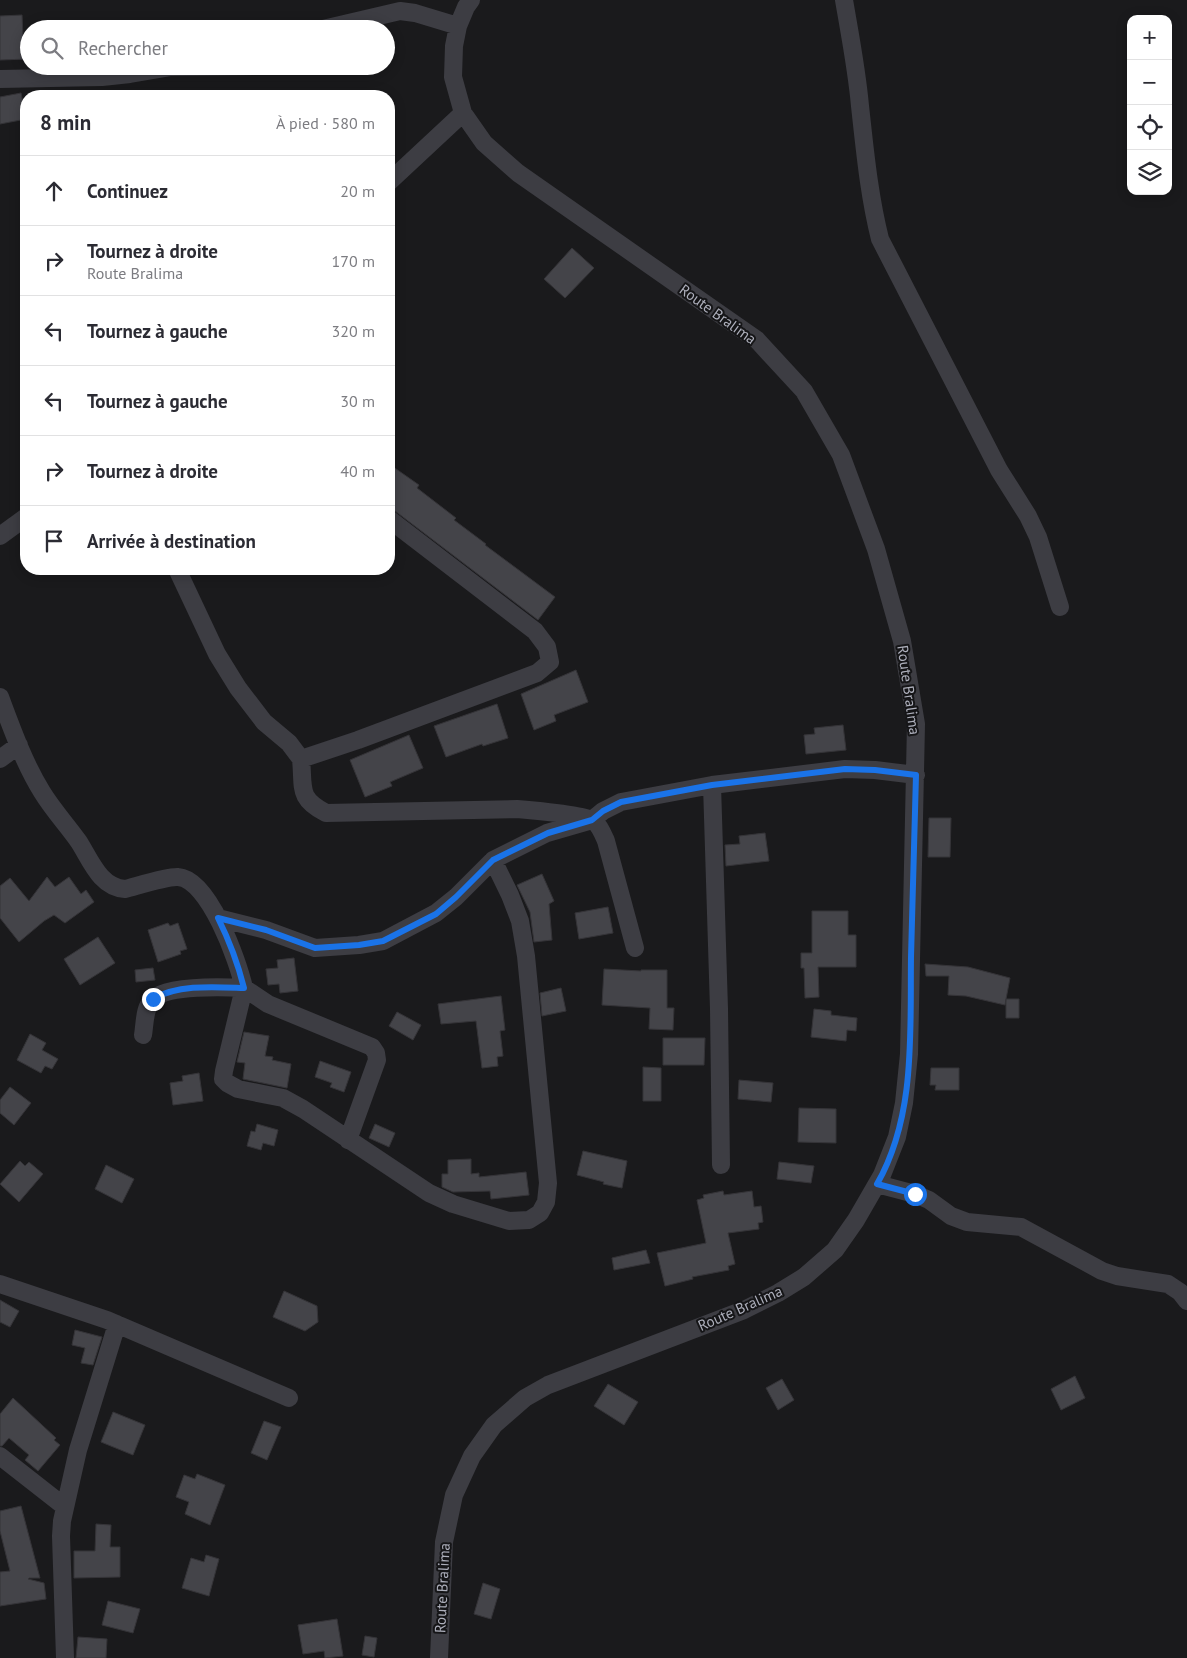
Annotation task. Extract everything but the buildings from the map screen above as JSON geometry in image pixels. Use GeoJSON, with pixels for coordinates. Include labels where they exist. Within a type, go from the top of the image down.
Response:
{"type":"FeatureCollection","features":[{"type":"Feature","properties":{"kind":"street","name":"Route Bralima"},"geometry":{"type":"LineString","coordinates":[[439,1658],[444,1542],[454,1495],[472,1456],[494,1425],[525,1398],[548,1386],[744,1310],[778,1293],[797,1281],[835,1250],[856,1220],[877,1184],[897,1137],[904,1103],[909,1054],[916,775],[916,724],[904,650],[876,549],[841,455],[804,391],[757,340],[518,173],[484,142],[463,113],[453,77],[454,46],[458,26],[471,0]]}},
{"type":"Feature","properties":{"kind":"street"},"geometry":{"type":"LineString","coordinates":[[844,0],[860,104],[868,178],[880,239],[999,470],[1028,516],[1038,538],[1060,606]]}},
{"type":"Feature","properties":{"kind":"street"},"geometry":{"type":"LineString","coordinates":[[362,20],[400,11],[408,11],[458,26]]}},
{"type":"Feature","properties":{"kind":"street"},"geometry":{"type":"LineString","coordinates":[[0,79],[121,75]]}},
{"type":"Feature","properties":{"kind":"street"},"geometry":{"type":"LineString","coordinates":[[395,176],[463,113]]}},
{"type":"Feature","properties":{"kind":"street"},"geometry":{"type":"LineString","coordinates":[[0,536],[20,521]]}},
{"type":"Feature","properties":{"kind":"street"},"geometry":{"type":"LineString","coordinates":[[301,758],[358,740],[537,673],[550,662],[547,647],[535,631],[395,524]]}},
{"type":"Feature","properties":{"kind":"street"},"geometry":{"type":"LineString","coordinates":[[180,575],[217,654],[238,688],[264,722],[289,743],[301,758],[302,787],[305,798],[310,803],[326,813],[517,809],[542,811],[592,820],[606,840],[635,948]]}},
{"type":"Feature","properties":{"kind":"street"},"geometry":{"type":"LineString","coordinates":[[0,697],[19,746],[42,792],[77,840],[102,879],[117,888],[125,889],[177,877],[184,879],[191,882],[200,891],[218,918],[232,950],[244,988],[224,1071],[223,1079],[227,1083],[238,1089],[283,1098],[303,1109],[429,1193],[453,1204],[509,1221],[528,1220],[540,1213],[546,1202],[548,1183],[526,956],[520,921],[493,860]]}},
{"type":"Feature","properties":{"kind":"street"},"geometry":{"type":"LineString","coordinates":[[0,759],[19,746]]}},
{"type":"Feature","properties":{"kind":"street"},"geometry":{"type":"LineString","coordinates":[[218,918],[266,930],[315,948],[359,945],[383,941],[436,914],[493,860],[540,836],[592,820],[603,811],[621,802],[712,785],[845,769],[875,770],[916,775]]}},
{"type":"Feature","properties":{"kind":"street"},"geometry":{"type":"LineString","coordinates":[[712,785],[719,1009],[721,1165]]}},
{"type":"Feature","properties":{"kind":"street"},"geometry":{"type":"LineString","coordinates":[[143,1035],[146,1010],[153,999],[162,994],[185,989],[244,988],[268,1004],[372,1047],[376,1053],[377,1060],[348,1140]]}},
{"type":"Feature","properties":{"kind":"street"},"geometry":{"type":"LineString","coordinates":[[877,1184],[915,1194],[929,1200],[951,1216],[967,1222],[1021,1227],[1102,1271],[1117,1276],[1168,1284],[1180,1292],[1187,1301]]}},
{"type":"Feature","properties":{"kind":"street"},"geometry":{"type":"LineString","coordinates":[[0,1284],[117,1324],[289,1398]]}},
{"type":"Feature","properties":{"kind":"street"},"geometry":{"type":"LineString","coordinates":[[65,1658],[61,1536],[65,1507],[78,1450],[117,1324]]}},
{"type":"Feature","properties":{"kind":"street"},"geometry":{"type":"LineString","coordinates":[[0,1456],[65,1507]]}},
{"type":"Feature","properties":{"kind":"route"},"geometry":{"type":"LineString","coordinates":[[153,999],[162,994],[185,989],[244,988],[241,974],[218,918],[266,930],[315,948],[359,945],[383,941],[436,914],[493,860],[532,839],[592,820],[603,811],[621,802],[712,785],[845,769],[875,770],[916,775],[909,1054],[904,1103],[897,1137],[877,1184],[915,1194]]}}]}
